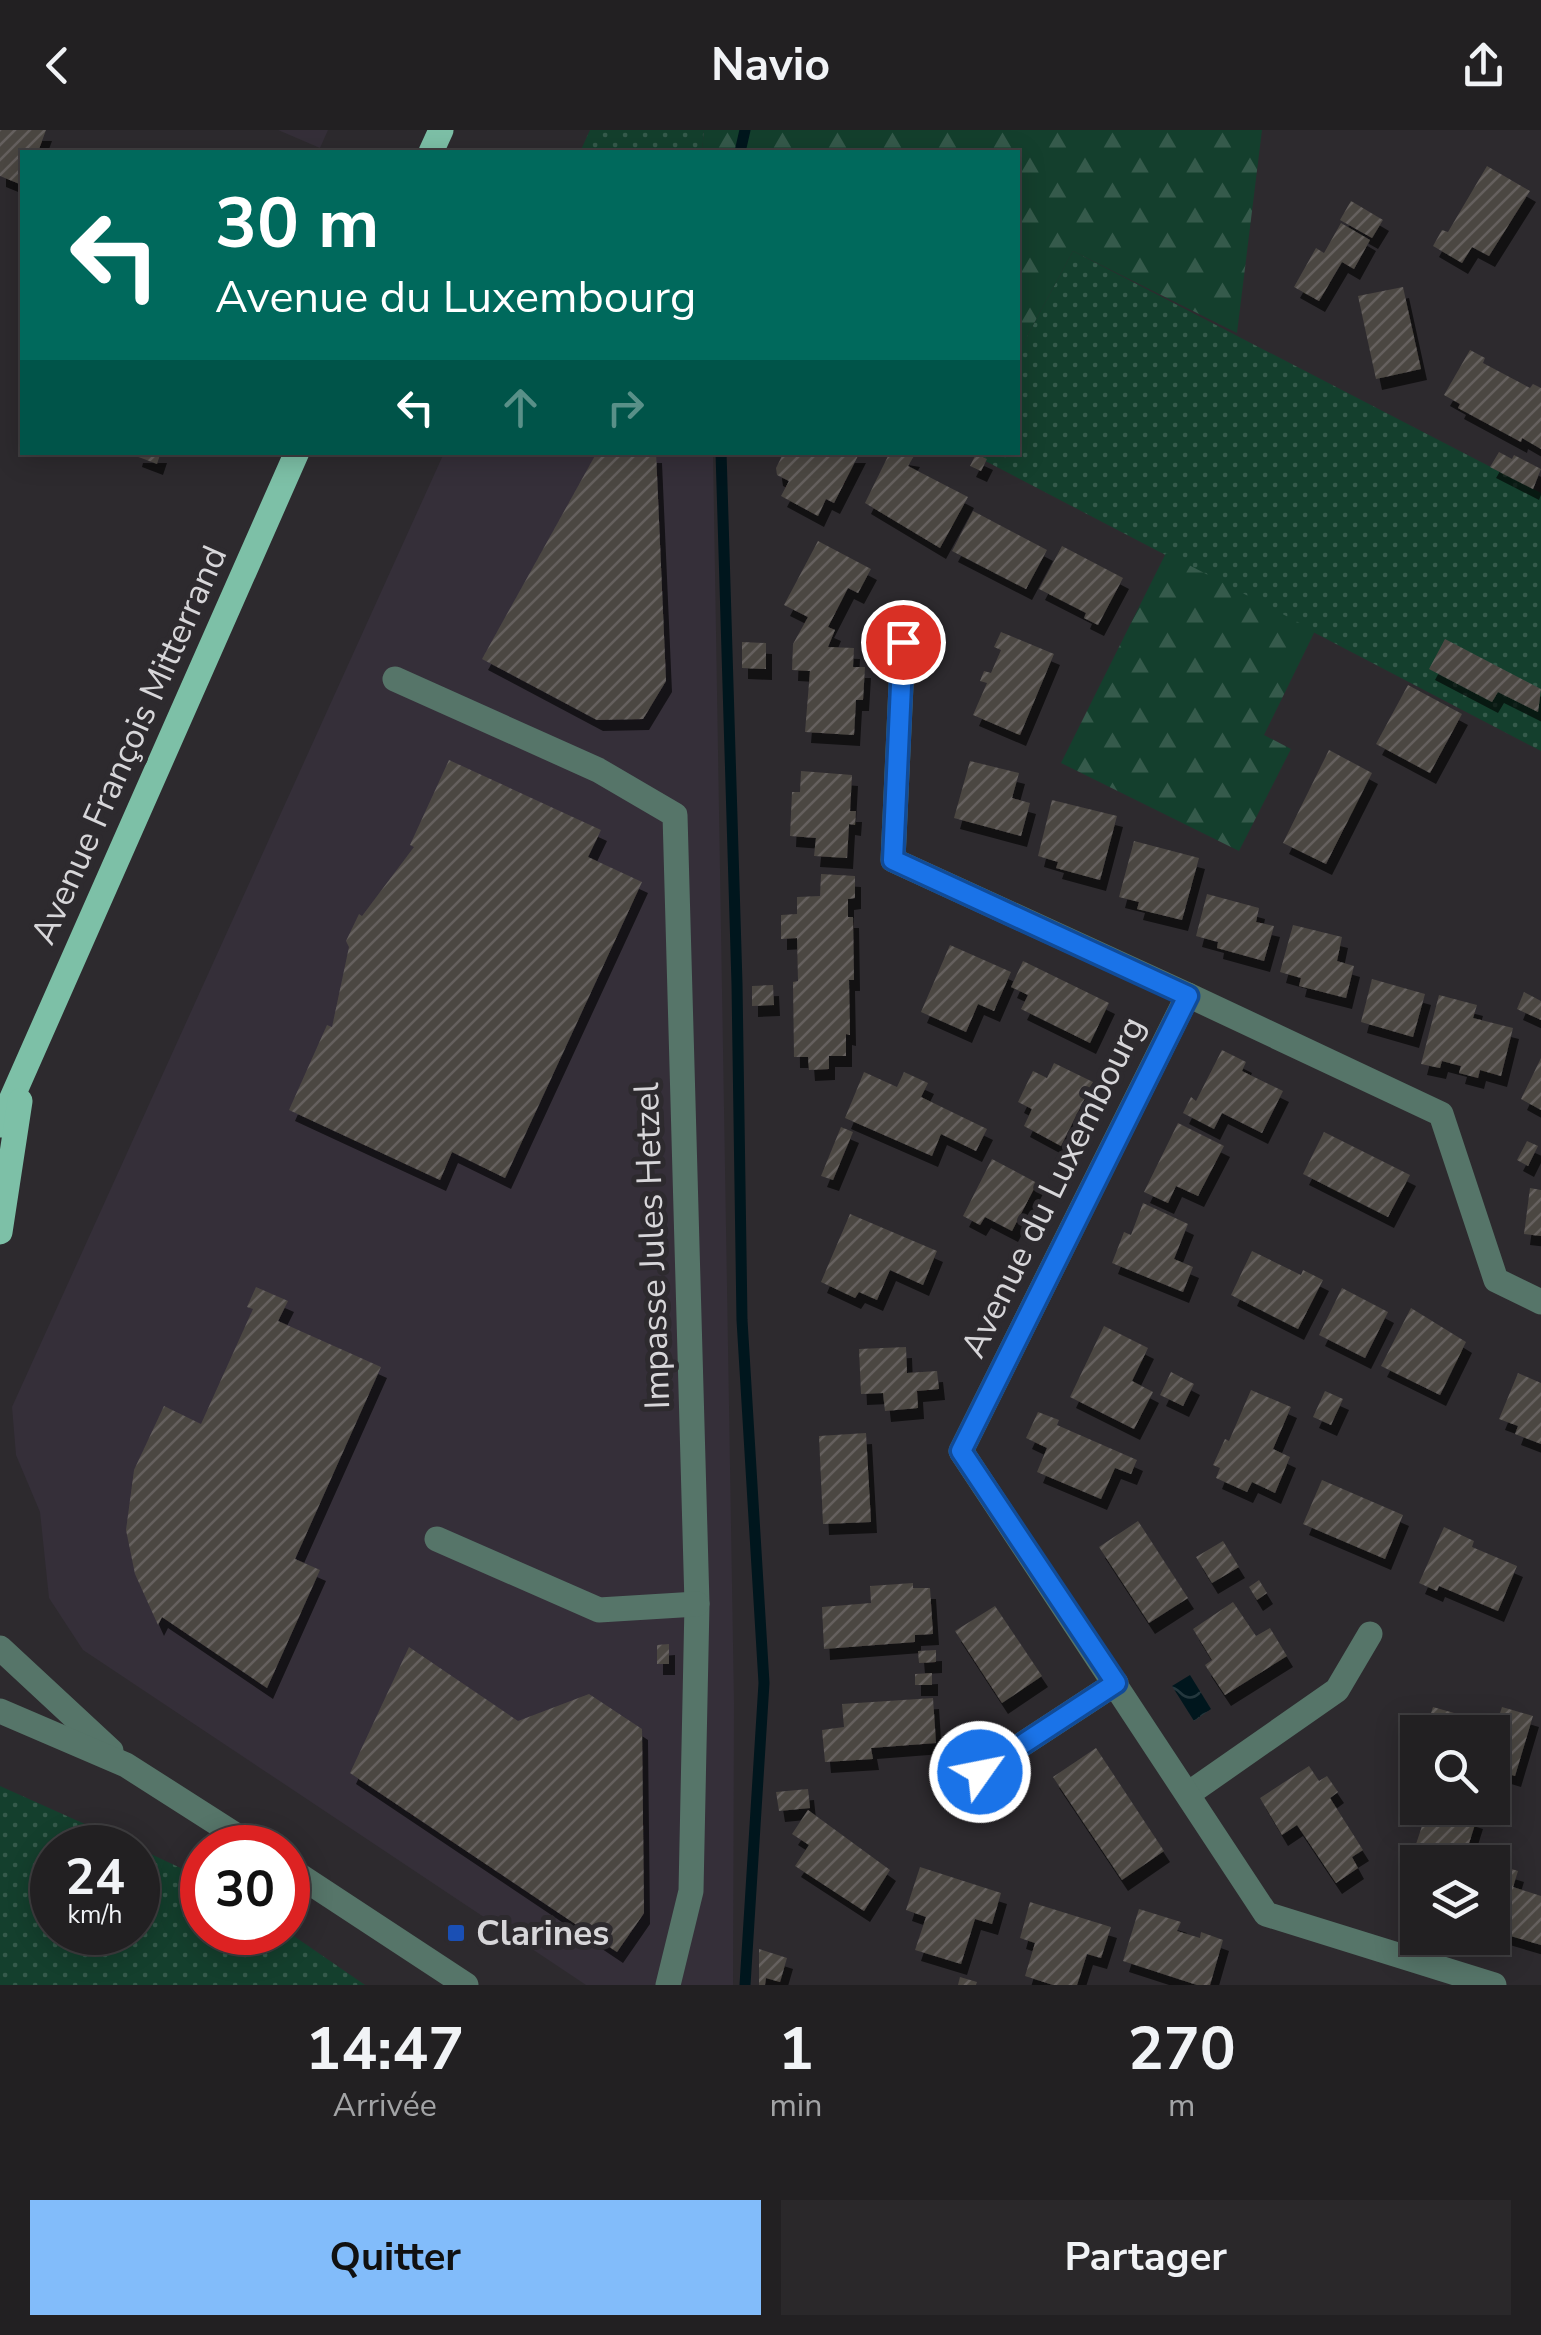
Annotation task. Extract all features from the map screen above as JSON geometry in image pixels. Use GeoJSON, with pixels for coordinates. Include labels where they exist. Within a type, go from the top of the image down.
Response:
{"type":"FeatureCollection","features":[{"type":"Feature","properties":{"kind":"main road","name":"Avenue François Mitterrand"},"geometry":{"type":"LineString","coordinates":[[0,1125],[297,455]]}},
{"type":"Feature","properties":{"kind":"main road","name":"Avenue François Mitterrand"},"geometry":{"type":"LineString","coordinates":[[0,1232],[25,1066]]}},
{"type":"Feature","properties":{"kind":"street"},"geometry":{"type":"LineString","coordinates":[[903,642],[893,860],[1188,996]]}},
{"type":"Feature","properties":{"kind":"street","name":"Impasse Jules Hetzel"},"geometry":{"type":"LineString","coordinates":[[395,679],[598,770],[676,815],[697,1604],[690,1891],[668,1985]]}},
{"type":"Feature","properties":{"kind":"street","name":"Avenue du Luxembourg"},"geometry":{"type":"LineString","coordinates":[[1494,1985],[1266,1914],[961,1451],[1188,996],[1441,1114],[1496,1280],[1541,1302]]}},
{"type":"Feature","properties":{"kind":"street"},"geometry":{"type":"LineString","coordinates":[[437,1539],[599,1610],[697,1604]]}},
{"type":"Feature","properties":{"kind":"street"},"geometry":{"type":"LineString","coordinates":[[1188,1794],[1337,1690],[1370,1634]]}},
{"type":"Feature","properties":{"kind":"street"},"geometry":{"type":"LineString","coordinates":[[0,1648],[126,1764],[220,1825]]}},
{"type":"Feature","properties":{"kind":"street"},"geometry":{"type":"LineString","coordinates":[[986,1808],[980,1772],[1116,1683]]}},
{"type":"Feature","properties":{"kind":"street"},"geometry":{"type":"LineString","coordinates":[[0,1711],[126,1764]]}},
{"type":"Feature","properties":{"kind":"street"},"geometry":{"type":"LineString","coordinates":[[310,1882],[466,1985]]}},
{"type":"Feature","properties":{"kind":"shaded area"},"geometry":{"type":"Polygon","coordinates":[[[278,130],[328,130],[320,148],[278,130]]]}},
{"type":"Feature","properties":{"kind":"shaded area"},"geometry":{"type":"Polygon","coordinates":[[[443,455],[713,455],[734,1703],[733,1985],[586,1985],[83,1650],[49,1598],[40,1512],[16,1455],[12,1407],[443,455]]]}},
{"type":"Feature","properties":{"kind":"green space"},"geometry":{"type":"Polygon","coordinates":[[[590,130],[704,130],[702,150],[581,150],[590,130]]]}},
{"type":"Feature","properties":{"kind":"green space"},"geometry":{"type":"Polygon","coordinates":[[[704,130],[1262,130],[1237,333],[1073,251],[1020,349],[1020,150],[702,150],[704,130]]]}},
{"type":"Feature","properties":{"kind":"green space"},"geometry":{"type":"Polygon","coordinates":[[[1073,251],[1541,493],[1541,751],[974,455],[1020,455],[1020,349],[1073,251]]]}},
{"type":"Feature","properties":{"kind":"green space"},"geometry":{"type":"Polygon","coordinates":[[[1166,553],[1315,631],[1264,735],[1291,749],[1239,851],[1061,763],[1166,553]]]}},
{"type":"Feature","properties":{"kind":"green space"},"geometry":{"type":"Polygon","coordinates":[[[0,1786],[87,1825],[30,1825],[30,1955],[160,1955],[160,1858],[180,1868],[180,1955],[310,1955],[310,1947],[365,1985],[0,1985],[0,1786]]]}},
{"type":"Feature","properties":{"kind":"water"},"geometry":{"type":"Polygon","coordinates":[[[1190,1675],[1211,1709],[1194,1721],[1172,1686],[1190,1675]]]}},
{"type":"Feature","properties":{"kind":"building"},"geometry":{"type":"Polygon","coordinates":[[[0,130],[46,130],[39,150],[20,150],[20,184],[0,176],[0,130]]]}},
{"type":"Feature","properties":{"kind":"building"},"geometry":{"type":"Polygon","coordinates":[[[1487,166],[1530,191],[1489,256],[1472,247],[1462,263],[1433,246],[1442,230],[1448,232],[1487,166]]]}},
{"type":"Feature","properties":{"kind":"building"},"geometry":{"type":"Polygon","coordinates":[[[1351,201],[1383,220],[1372,238],[1340,220],[1351,201]]]}},
{"type":"Feature","properties":{"kind":"building"},"geometry":{"type":"Polygon","coordinates":[[[1341,223],[1370,240],[1354,269],[1342,262],[1319,301],[1294,287],[1316,248],[1324,253],[1341,223]]]}},
{"type":"Feature","properties":{"kind":"building"},"geometry":{"type":"Polygon","coordinates":[[[1403,287],[1421,369],[1376,379],[1358,296],[1403,287]]]}},
{"type":"Feature","properties":{"kind":"building"},"geometry":{"type":"Polygon","coordinates":[[[1470,350],[1485,358],[1483,363],[1530,388],[1533,384],[1541,388],[1541,449],[1458,408],[1460,404],[1444,395],[1470,350]]]}},
{"type":"Feature","properties":{"kind":"building"},"geometry":{"type":"Polygon","coordinates":[[[1499,452],[1541,469],[1533,489],[1490,467],[1499,452]]]}},
{"type":"Feature","properties":{"kind":"building"},"geometry":{"type":"Polygon","coordinates":[[[136,455],[160,455],[157,464],[136,455]]]}},
{"type":"Feature","properties":{"kind":"building"},"geometry":{"type":"Polygon","coordinates":[[[595,455],[656,455],[666,681],[643,719],[597,720],[482,659],[595,455]]]}},
{"type":"Feature","properties":{"kind":"building"},"geometry":{"type":"Polygon","coordinates":[[[782,455],[858,455],[834,503],[826,499],[818,516],[781,496],[789,481],[777,475],[782,455]]]}},
{"type":"Feature","properties":{"kind":"building"},"geometry":{"type":"Polygon","coordinates":[[[889,455],[914,456],[908,466],[968,497],[940,548],[865,503],[889,455]]]}},
{"type":"Feature","properties":{"kind":"building"},"geometry":{"type":"Polygon","coordinates":[[[976,455],[987,459],[981,471],[970,466],[976,455]]]}},
{"type":"Feature","properties":{"kind":"building"},"geometry":{"type":"Polygon","coordinates":[[[973,511],[1047,550],[1026,589],[952,551],[973,511]]]}},
{"type":"Feature","properties":{"kind":"building"},"geometry":{"type":"Polygon","coordinates":[[[818,541],[871,569],[858,593],[848,588],[828,627],[835,630],[828,647],[854,648],[853,667],[865,667],[863,700],[856,700],[854,735],[805,732],[810,671],[792,670],[793,644],[808,617],[784,605],[818,541]]]}},
{"type":"Feature","properties":{"kind":"building"},"geometry":{"type":"Polygon","coordinates":[[[1062,546],[1123,578],[1098,625],[1084,618],[1086,613],[1039,589],[1062,546]]]}},
{"type":"Feature","properties":{"kind":"building"},"geometry":{"type":"Polygon","coordinates":[[[1001,632],[1054,654],[1020,735],[973,715],[987,683],[980,681],[984,671],[991,673],[1001,650],[994,647],[1001,632]]]}},
{"type":"Feature","properties":{"kind":"building"},"geometry":{"type":"Polygon","coordinates":[[[1445,639],[1541,689],[1538,712],[1498,692],[1492,702],[1429,669],[1445,639]]]}},
{"type":"Feature","properties":{"kind":"building"},"geometry":{"type":"Polygon","coordinates":[[[742,642],[766,643],[766,669],[742,668],[742,642]]]}},
{"type":"Feature","properties":{"kind":"building"},"geometry":{"type":"Polygon","coordinates":[[[1408,685],[1462,714],[1430,773],[1376,744],[1408,685]]]}},
{"type":"Feature","properties":{"kind":"building"},"geometry":{"type":"Polygon","coordinates":[[[1329,750],[1372,773],[1326,864],[1283,843],[1329,750]]]}},
{"type":"Feature","properties":{"kind":"building"},"geometry":{"type":"Polygon","coordinates":[[[449,760],[601,830],[588,857],[642,882],[505,1178],[452,1152],[440,1180],[289,1110],[327,1025],[332,1027],[349,947],[346,941],[359,914],[362,916],[414,847],[410,845],[449,760]]]}},
{"type":"Feature","properties":{"kind":"building"},"geometry":{"type":"Polygon","coordinates":[[[970,761],[1019,773],[1012,798],[1030,803],[1021,836],[954,818],[970,761]]]}},
{"type":"Feature","properties":{"kind":"building"},"geometry":{"type":"Polygon","coordinates":[[[801,771],[852,775],[850,811],[856,811],[855,825],[849,824],[847,858],[814,856],[816,838],[790,836],[792,792],[800,792],[801,771]]]}},
{"type":"Feature","properties":{"kind":"building"},"geometry":{"type":"Polygon","coordinates":[[[1052,800],[1117,816],[1100,880],[1056,868],[1058,862],[1038,856],[1052,800]]]}},
{"type":"Feature","properties":{"kind":"building"},"geometry":{"type":"Polygon","coordinates":[[[1134,841],[1199,858],[1182,920],[1137,909],[1139,902],[1119,897],[1134,841]]]}},
{"type":"Feature","properties":{"kind":"building"},"geometry":{"type":"Polygon","coordinates":[[[821,874],[855,876],[855,898],[848,899],[848,917],[853,917],[854,980],[849,980],[850,1035],[846,1034],[846,1056],[829,1056],[829,1069],[809,1070],[808,1057],[794,1057],[797,938],[781,939],[781,915],[797,914],[797,897],[820,896],[821,874]]]}},
{"type":"Feature","properties":{"kind":"building"},"geometry":{"type":"Polygon","coordinates":[[[1207,894],[1259,908],[1256,922],[1274,926],[1264,961],[1217,948],[1218,942],[1196,936],[1207,894]]]}},
{"type":"Feature","properties":{"kind":"building"},"geometry":{"type":"Polygon","coordinates":[[[1293,925],[1342,937],[1337,961],[1354,966],[1346,998],[1299,986],[1301,978],[1280,972],[1293,925]]]}},
{"type":"Feature","properties":{"kind":"building"},"geometry":{"type":"Polygon","coordinates":[[[950,945],[1011,972],[994,1011],[978,1004],[966,1032],[921,1012],[950,945]]]}},
{"type":"Feature","properties":{"kind":"building"},"geometry":{"type":"Polygon","coordinates":[[[1023,961],[1109,1003],[1090,1043],[1021,1009],[1028,995],[1011,987],[1023,961]]]}},
{"type":"Feature","properties":{"kind":"building"},"geometry":{"type":"Polygon","coordinates":[[[1372,979],[1425,994],[1413,1037],[1361,1022],[1372,979]]]}},
{"type":"Feature","properties":{"kind":"building"},"geometry":{"type":"Polygon","coordinates":[[[773,985],[774,1005],[752,1006],[752,986],[773,985]]]}},
{"type":"Feature","properties":{"kind":"building"},"geometry":{"type":"Polygon","coordinates":[[[1524,992],[1541,1001],[1541,1020],[1517,1009],[1524,992]]]}},
{"type":"Feature","properties":{"kind":"building"},"geometry":{"type":"Polygon","coordinates":[[[1439,995],[1477,1005],[1473,1018],[1513,1028],[1501,1076],[1480,1070],[1478,1078],[1459,1073],[1461,1066],[1442,1061],[1440,1068],[1421,1064],[1439,995]]]}},
{"type":"Feature","properties":{"kind":"building"},"geometry":{"type":"Polygon","coordinates":[[[1222,1050],[1246,1062],[1242,1071],[1283,1091],[1262,1133],[1222,1113],[1214,1129],[1183,1113],[1191,1097],[1196,1101],[1222,1050]]]}},
{"type":"Feature","properties":{"kind":"building"},"geometry":{"type":"Polygon","coordinates":[[[1541,1058],[1541,1110],[1521,1099],[1541,1058]]]}},
{"type":"Feature","properties":{"kind":"building"},"geometry":{"type":"Polygon","coordinates":[[[1054,1063],[1093,1082],[1061,1146],[1024,1126],[1032,1109],[1018,1102],[1033,1071],[1047,1078],[1054,1063]]]}},
{"type":"Feature","properties":{"kind":"building"},"geometry":{"type":"Polygon","coordinates":[[[864,1072],[897,1087],[904,1072],[928,1083],[921,1097],[987,1129],[976,1151],[941,1134],[932,1156],[845,1118],[864,1072]]]}},
{"type":"Feature","properties":{"kind":"building"},"geometry":{"type":"Polygon","coordinates":[[[1178,1123],[1224,1146],[1198,1196],[1176,1186],[1168,1203],[1144,1192],[1178,1123]]]}},
{"type":"Feature","properties":{"kind":"building"},"geometry":{"type":"Polygon","coordinates":[[[841,1127],[853,1132],[833,1180],[821,1176],[841,1127]]]}},
{"type":"Feature","properties":{"kind":"building"},"geometry":{"type":"Polygon","coordinates":[[[1324,1132],[1410,1175],[1388,1217],[1303,1174],[1324,1132]]]}},
{"type":"Feature","properties":{"kind":"building"},"geometry":{"type":"Polygon","coordinates":[[[1527,1141],[1538,1146],[1528,1166],[1517,1160],[1527,1141]]]}},
{"type":"Feature","properties":{"kind":"building"},"geometry":{"type":"Polygon","coordinates":[[[992,1159],[1037,1183],[1012,1231],[985,1217],[980,1225],[963,1216],[992,1159]]]}},
{"type":"Feature","properties":{"kind":"building"},"geometry":{"type":"Polygon","coordinates":[[[1530,1188],[1541,1190],[1541,1236],[1524,1234],[1530,1188]]]}},
{"type":"Feature","properties":{"kind":"building"},"geometry":{"type":"Polygon","coordinates":[[[1143,1203],[1188,1224],[1174,1259],[1193,1267],[1183,1292],[1112,1263],[1124,1232],[1131,1235],[1143,1203]]]}},
{"type":"Feature","properties":{"kind":"building"},"geometry":{"type":"Polygon","coordinates":[[[850,1214],[937,1251],[923,1285],[890,1270],[877,1300],[859,1292],[855,1298],[821,1282],[850,1214]]]}},
{"type":"Feature","properties":{"kind":"building"},"geometry":{"type":"Polygon","coordinates":[[[1252,1251],[1301,1275],[1303,1270],[1323,1280],[1298,1329],[1231,1295],[1252,1251]]]}},
{"type":"Feature","properties":{"kind":"building"},"geometry":{"type":"Polygon","coordinates":[[[256,1287],[288,1301],[278,1321],[381,1367],[295,1559],[320,1570],[267,1688],[162,1617],[158,1625],[135,1574],[126,1530],[134,1470],[164,1406],[201,1424],[253,1309],[247,1307],[256,1287]]]}},
{"type":"Feature","properties":{"kind":"building"},"geometry":{"type":"Polygon","coordinates":[[[1342,1288],[1388,1312],[1365,1358],[1319,1335],[1342,1288]]]}},
{"type":"Feature","properties":{"kind":"building"},"geometry":{"type":"Polygon","coordinates":[[[1411,1308],[1466,1342],[1440,1395],[1381,1366],[1411,1308]]]}},
{"type":"Feature","properties":{"kind":"building"},"geometry":{"type":"Polygon","coordinates":[[[1104,1326],[1148,1348],[1132,1381],[1153,1392],[1134,1429],[1070,1397],[1104,1326]]]}},
{"type":"Feature","properties":{"kind":"building"},"geometry":{"type":"Polygon","coordinates":[[[906,1347],[907,1373],[937,1371],[939,1389],[917,1391],[918,1408],[885,1411],[883,1393],[861,1394],[859,1349],[906,1347]]]}},
{"type":"Feature","properties":{"kind":"building"},"geometry":{"type":"Polygon","coordinates":[[[1171,1372],[1194,1384],[1183,1406],[1160,1395],[1171,1372]]]}},
{"type":"Feature","properties":{"kind":"building"},"geometry":{"type":"Polygon","coordinates":[[[1518,1373],[1541,1383],[1541,1444],[1515,1434],[1518,1426],[1499,1419],[1518,1373]]]}},
{"type":"Feature","properties":{"kind":"building"},"geometry":{"type":"Polygon","coordinates":[[[1251,1390],[1291,1407],[1273,1449],[1290,1457],[1275,1493],[1252,1482],[1247,1492],[1216,1478],[1220,1468],[1213,1465],[1225,1439],[1229,1441],[1251,1390]]]}},
{"type":"Feature","properties":{"kind":"building"},"geometry":{"type":"Polygon","coordinates":[[[1325,1391],[1343,1399],[1331,1425],[1313,1417],[1325,1391]]]}},
{"type":"Feature","properties":{"kind":"building"},"geometry":{"type":"Polygon","coordinates":[[[1038,1412],[1059,1420],[1057,1425],[1137,1460],[1131,1474],[1115,1468],[1101,1499],[1037,1472],[1047,1448],[1026,1438],[1038,1412]]]}},
{"type":"Feature","properties":{"kind":"building"},"geometry":{"type":"Polygon","coordinates":[[[866,1433],[871,1522],[823,1524],[819,1436],[866,1433]]]}},
{"type":"Feature","properties":{"kind":"building"},"geometry":{"type":"Polygon","coordinates":[[[1322,1480],[1403,1515],[1385,1559],[1303,1524],[1322,1480]]]}},
{"type":"Feature","properties":{"kind":"building"},"geometry":{"type":"Polygon","coordinates":[[[1138,1521],[1188,1598],[1149,1623],[1099,1547],[1138,1521]]]}},
{"type":"Feature","properties":{"kind":"building"},"geometry":{"type":"Polygon","coordinates":[[[1444,1527],[1474,1541],[1472,1547],[1517,1566],[1498,1611],[1439,1586],[1437,1591],[1419,1583],[1444,1527]]]}},
{"type":"Feature","properties":{"kind":"building"},"geometry":{"type":"Polygon","coordinates":[[[1223,1541],[1239,1567],[1212,1583],[1196,1557],[1223,1541]]]}},
{"type":"Feature","properties":{"kind":"building"},"geometry":{"type":"Polygon","coordinates":[[[1259,1580],[1267,1593],[1257,1600],[1249,1587],[1259,1580]]]}},
{"type":"Feature","properties":{"kind":"building"},"geometry":{"type":"Polygon","coordinates":[[[913,1583],[913,1588],[930,1588],[933,1634],[915,1635],[915,1642],[824,1649],[822,1607],[871,1603],[870,1586],[913,1583]]]}},
{"type":"Feature","properties":{"kind":"building"},"geometry":{"type":"Polygon","coordinates":[[[1233,1602],[1256,1636],[1270,1628],[1287,1656],[1225,1695],[1205,1665],[1212,1660],[1193,1629],[1233,1602]]]}},
{"type":"Feature","properties":{"kind":"building"},"geometry":{"type":"Polygon","coordinates":[[[995,1606],[1042,1676],[1002,1703],[955,1631],[995,1606]]]}},
{"type":"Feature","properties":{"kind":"building"},"geometry":{"type":"Polygon","coordinates":[[[669,1644],[669,1664],[657,1664],[657,1645],[669,1644]]]}},
{"type":"Feature","properties":{"kind":"building"},"geometry":{"type":"Polygon","coordinates":[[[409,1647],[518,1721],[589,1694],[642,1729],[644,1913],[617,1952],[350,1773],[409,1647]]]}},
{"type":"Feature","properties":{"kind":"building"},"geometry":{"type":"Polygon","coordinates":[[[936,1650],[936,1662],[919,1663],[918,1651],[936,1650]]]}},
{"type":"Feature","properties":{"kind":"building"},"geometry":{"type":"Polygon","coordinates":[[[932,1673],[932,1685],[915,1685],[915,1674],[932,1673]]]}},
{"type":"Feature","properties":{"kind":"building"},"geometry":{"type":"Polygon","coordinates":[[[933,1698],[936,1743],[871,1748],[873,1759],[825,1762],[822,1730],[844,1727],[842,1704],[933,1698]]]}},
{"type":"Feature","properties":{"kind":"building"},"geometry":{"type":"Polygon","coordinates":[[[1433,1707],[1461,1715],[1430,1715],[1433,1707]]]}},
{"type":"Feature","properties":{"kind":"building"},"geometry":{"type":"Polygon","coordinates":[[[1502,1707],[1533,1716],[1515,1776],[1510,1774],[1510,1715],[1499,1715],[1502,1707]]]}},
{"type":"Feature","properties":{"kind":"building"},"geometry":{"type":"Polygon","coordinates":[[[1096,1748],[1164,1851],[1122,1880],[1053,1777],[1096,1748]]]}},
{"type":"Feature","properties":{"kind":"building"},"geometry":{"type":"Polygon","coordinates":[[[1309,1766],[1319,1781],[1327,1776],[1338,1792],[1330,1798],[1363,1850],[1352,1857],[1358,1868],[1336,1883],[1297,1825],[1282,1835],[1260,1798],[1309,1766]]]}},
{"type":"Feature","properties":{"kind":"building"},"geometry":{"type":"Polygon","coordinates":[[[808,1789],[810,1808],[779,1811],[776,1792],[808,1789]]]}},
{"type":"Feature","properties":{"kind":"building"},"geometry":{"type":"Polygon","coordinates":[[[808,1810],[890,1870],[864,1911],[795,1866],[809,1845],[792,1834],[808,1810]]]}},
{"type":"Feature","properties":{"kind":"building"},"geometry":{"type":"Polygon","coordinates":[[[1422,1825],[1475,1825],[1469,1845],[1416,1845],[1422,1825]]]}},
{"type":"Feature","properties":{"kind":"building"},"geometry":{"type":"Polygon","coordinates":[[[920,1867],[1001,1893],[992,1924],[975,1919],[961,1964],[915,1950],[926,1917],[906,1910],[920,1867]]]}},
{"type":"Feature","properties":{"kind":"building"},"geometry":{"type":"Polygon","coordinates":[[[1510,1869],[1518,1871],[1513,1887],[1541,1896],[1541,1945],[1510,1936],[1510,1869]]]}},
{"type":"Feature","properties":{"kind":"building"},"geometry":{"type":"Polygon","coordinates":[[[1030,1902],[1111,1927],[1101,1958],[1087,1954],[1077,1985],[1053,1985],[1025,1976],[1035,1943],[1020,1938],[1030,1902]]]}},
{"type":"Feature","properties":{"kind":"building"},"geometry":{"type":"Polygon","coordinates":[[[1139,1909],[1181,1922],[1177,1931],[1200,1938],[1201,1932],[1223,1940],[1210,1985],[1197,1985],[1123,1961],[1139,1909]]]}},
{"type":"Feature","properties":{"kind":"building"},"geometry":{"type":"Polygon","coordinates":[[[759,1949],[787,1958],[780,1982],[766,1978],[765,1985],[759,1985],[759,1949]]]}},
{"type":"Feature","properties":{"kind":"building"},"geometry":{"type":"Polygon","coordinates":[[[960,1977],[977,1982],[976,1985],[958,1985],[960,1977]]]}},
{"type":"Feature","properties":{"kind":"waterway"},"geometry":{"type":"LineString","coordinates":[[740,150],[745,130]]}},
{"type":"Feature","properties":{"kind":"waterway"},"geometry":{"type":"LineString","coordinates":[[721,455],[737,984],[742,1320],[764,1683],[745,1985]]}},
{"type":"Feature","properties":{"kind":"place","name":"Clarines"},"geometry":{"type":"Point","coordinates":[456,1933]}},
{"type":"Feature","properties":{"kind":"route"},"geometry":{"type":"LineString","coordinates":[[903,642],[893,860],[1188,996],[961,1451],[1116,1683],[980,1772]]}}]}
